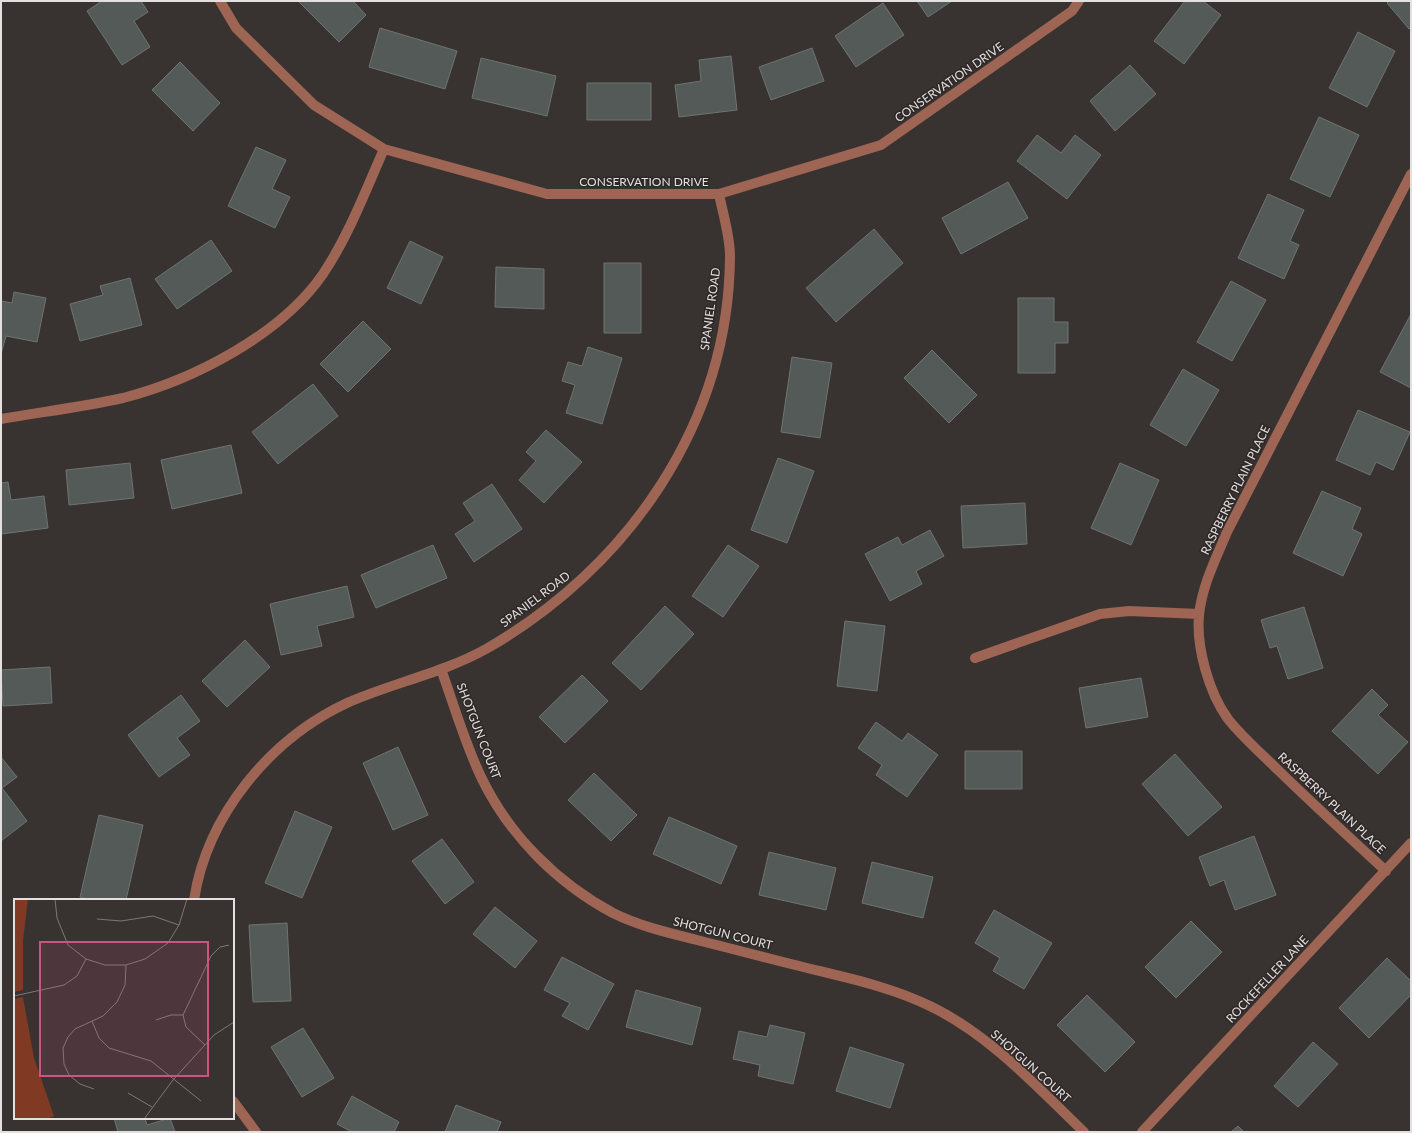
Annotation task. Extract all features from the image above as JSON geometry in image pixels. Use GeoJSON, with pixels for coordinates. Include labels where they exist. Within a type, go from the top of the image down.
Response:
{"type":"FeatureCollection","features":[{"type":"Feature","properties":{"kind":"street","name":"CONSERVATION DRIVE"},"geometry":{"type":"LineString","coordinates":[[220,1],[236,28],[314,105],[384,149],[547,194],[719,194],[881,145],[1072,11],[1079,1]]}},
{"type":"Feature","properties":{"kind":"street"},"geometry":{"type":"LineString","coordinates":[[1,419],[123,398],[177,380],[205,368],[240,349],[276,323],[309,291],[322,275],[348,231],[384,149]]}},
{"type":"Feature","properties":{"kind":"street","name":"RASPBERRY PLAIN PLACE"},"geometry":{"type":"LineString","coordinates":[[1386,871],[1292,784],[1243,736],[1228,718],[1216,699],[1208,676],[1199,633],[1199,614],[1209,574],[1227,532],[1411,174]]}},
{"type":"Feature","properties":{"kind":"street","name":"SPANIEL ROAD"},"geometry":{"type":"LineString","coordinates":[[194,899],[202,868],[215,833],[233,801],[269,757],[296,734],[320,718],[348,703],[441,669],[484,650],[528,623],[563,596],[596,567],[620,541],[645,510],[667,476],[688,437],[702,404],[714,367],[723,328],[728,293],[730,253],[719,194]]}},
{"type":"Feature","properties":{"kind":"street"},"geometry":{"type":"LineString","coordinates":[[975,658],[1100,614],[1129,611],[1199,614]]}},
{"type":"Feature","properties":{"kind":"street","name":"SHOTGUN COURT"},"geometry":{"type":"LineString","coordinates":[[441,669],[474,761],[499,808],[534,853],[552,871],[576,890],[614,913],[654,929],[880,986],[932,1007],[966,1027],[1001,1053],[1084,1132]]}},
{"type":"Feature","properties":{"kind":"street","name":"ROCKEFELLER LANE"},"geometry":{"type":"LineString","coordinates":[[1142,1132],[1411,843]]}},
{"type":"Feature","properties":{"kind":"street"},"geometry":{"type":"LineString","coordinates":[[234,1102],[256,1132]]}},
{"type":"Feature","properties":{"kind":"building"},"geometry":{"type":"Polygon","coordinates":[[[102,1],[141,1],[148,12],[134,21],[150,47],[122,65],[87,11],[102,1]]]}},
{"type":"Feature","properties":{"kind":"building"},"geometry":{"type":"Polygon","coordinates":[[[298,1],[353,1],[366,15],[339,42],[298,1]]]}},
{"type":"Feature","properties":{"kind":"building"},"geometry":{"type":"Polygon","coordinates":[[[917,1],[952,1],[928,17],[917,1]]]}},
{"type":"Feature","properties":{"kind":"building"},"geometry":{"type":"Polygon","coordinates":[[[1185,1],[1203,1],[1221,15],[1184,64],[1154,41],[1185,1]]]}},
{"type":"Feature","properties":{"kind":"building"},"geometry":{"type":"Polygon","coordinates":[[[1389,1],[1411,1],[1411,27],[1409,29],[1387,3],[1389,1]]]}},
{"type":"Feature","properties":{"kind":"building"},"geometry":{"type":"Polygon","coordinates":[[[883,3],[904,35],[856,67],[835,36],[883,3]]]}},
{"type":"Feature","properties":{"kind":"building"},"geometry":{"type":"Polygon","coordinates":[[[380,28],[457,51],[445,89],[369,67],[380,28]]]}},
{"type":"Feature","properties":{"kind":"building"},"geometry":{"type":"Polygon","coordinates":[[[1358,32],[1395,51],[1367,107],[1329,88],[1358,32]]]}},
{"type":"Feature","properties":{"kind":"building"},"geometry":{"type":"Polygon","coordinates":[[[812,48],[824,81],[771,100],[759,67],[812,48]]]}},
{"type":"Feature","properties":{"kind":"building"},"geometry":{"type":"Polygon","coordinates":[[[731,56],[737,110],[679,117],[675,85],[701,81],[699,60],[731,56]]]}},
{"type":"Feature","properties":{"kind":"building"},"geometry":{"type":"Polygon","coordinates":[[[481,58],[556,76],[547,116],[472,98],[481,58]]]}},
{"type":"Feature","properties":{"kind":"building"},"geometry":{"type":"Polygon","coordinates":[[[180,62],[220,103],[193,131],[152,90],[180,62]]]}},
{"type":"Feature","properties":{"kind":"building"},"geometry":{"type":"Polygon","coordinates":[[[1130,65],[1156,94],[1115,131],[1090,101],[1130,65]]]}},
{"type":"Feature","properties":{"kind":"building"},"geometry":{"type":"Polygon","coordinates":[[[587,83],[651,83],[651,120],[587,120],[587,83]]]}},
{"type":"Feature","properties":{"kind":"building"},"geometry":{"type":"Polygon","coordinates":[[[1319,117],[1359,135],[1330,197],[1290,179],[1319,117]]]}},
{"type":"Feature","properties":{"kind":"building"},"geometry":{"type":"Polygon","coordinates":[[[1037,135],[1061,153],[1075,135],[1101,155],[1067,199],[1017,161],[1037,135]]]}},
{"type":"Feature","properties":{"kind":"building"},"geometry":{"type":"Polygon","coordinates":[[[256,147],[286,160],[272,189],[290,197],[275,228],[228,206],[256,147]]]}},
{"type":"Feature","properties":{"kind":"building"},"geometry":{"type":"Polygon","coordinates":[[[1008,182],[1028,218],[961,254],[942,218],[1008,182]]]}},
{"type":"Feature","properties":{"kind":"building"},"geometry":{"type":"Polygon","coordinates":[[[1268,194],[1304,210],[1290,241],[1299,245],[1284,279],[1238,258],[1268,194]]]}},
{"type":"Feature","properties":{"kind":"building"},"geometry":{"type":"Polygon","coordinates":[[[874,229],[903,263],[836,322],[806,288],[874,229]]]}},
{"type":"Feature","properties":{"kind":"building"},"geometry":{"type":"Polygon","coordinates":[[[211,240],[232,271],[177,309],[155,279],[211,240]]]}},
{"type":"Feature","properties":{"kind":"building"},"geometry":{"type":"Polygon","coordinates":[[[410,241],[443,257],[421,304],[387,288],[410,241]]]}},
{"type":"Feature","properties":{"kind":"building"},"geometry":{"type":"Polygon","coordinates":[[[604,263],[641,263],[641,333],[604,333],[604,263]]]}},
{"type":"Feature","properties":{"kind":"building"},"geometry":{"type":"Polygon","coordinates":[[[496,267],[544,269],[544,309],[495,307],[496,267]]]}},
{"type":"Feature","properties":{"kind":"building"},"geometry":{"type":"Polygon","coordinates":[[[130,278],[142,325],[80,341],[70,304],[103,295],[100,286],[130,278]]]}},
{"type":"Feature","properties":{"kind":"building"},"geometry":{"type":"Polygon","coordinates":[[[1231,281],[1266,300],[1232,361],[1197,342],[1231,281]]]}},
{"type":"Feature","properties":{"kind":"building"},"geometry":{"type":"Polygon","coordinates":[[[14,292],[46,298],[37,342],[6,336],[1,354],[1,301],[12,303],[14,292]]]}},
{"type":"Feature","properties":{"kind":"building"},"geometry":{"type":"Polygon","coordinates":[[[1018,298],[1054,298],[1054,322],[1068,322],[1068,343],[1055,343],[1055,373],[1018,373],[1018,298]]]}},
{"type":"Feature","properties":{"kind":"building"},"geometry":{"type":"Polygon","coordinates":[[[1411,314],[1411,388],[1380,372],[1411,314]]]}},
{"type":"Feature","properties":{"kind":"building"},"geometry":{"type":"Polygon","coordinates":[[[363,321],[391,349],[348,392],[320,364],[363,321]]]}},
{"type":"Feature","properties":{"kind":"building"},"geometry":{"type":"Polygon","coordinates":[[[588,347],[622,358],[602,424],[566,413],[575,385],[562,381],[568,362],[582,366],[588,347]]]}},
{"type":"Feature","properties":{"kind":"building"},"geometry":{"type":"Polygon","coordinates":[[[932,350],[977,395],[949,423],[904,378],[932,350]]]}},
{"type":"Feature","properties":{"kind":"building"},"geometry":{"type":"Polygon","coordinates":[[[792,357],[832,363],[820,438],[781,432],[792,357]]]}},
{"type":"Feature","properties":{"kind":"building"},"geometry":{"type":"Polygon","coordinates":[[[1183,369],[1219,390],[1186,446],[1150,425],[1183,369]]]}},
{"type":"Feature","properties":{"kind":"building"},"geometry":{"type":"Polygon","coordinates":[[[313,384],[338,416],[278,464],[252,432],[313,384]]]}},
{"type":"Feature","properties":{"kind":"building"},"geometry":{"type":"Polygon","coordinates":[[[1358,410],[1410,432],[1393,470],[1376,462],[1370,475],[1336,460],[1358,410]]]}},
{"type":"Feature","properties":{"kind":"building"},"geometry":{"type":"Polygon","coordinates":[[[546,430],[582,462],[544,503],[519,480],[536,461],[526,452],[546,430]]]}},
{"type":"Feature","properties":{"kind":"building"},"geometry":{"type":"Polygon","coordinates":[[[231,445],[242,493],[172,509],[161,460],[231,445]]]}},
{"type":"Feature","properties":{"kind":"building"},"geometry":{"type":"Polygon","coordinates":[[[778,458],[814,471],[787,543],[751,530],[778,458]]]}},
{"type":"Feature","properties":{"kind":"building"},"geometry":{"type":"Polygon","coordinates":[[[130,463],[134,498],[69,505],[66,470],[130,463]]]}},
{"type":"Feature","properties":{"kind":"building"},"geometry":{"type":"Polygon","coordinates":[[[1120,463],[1159,480],[1131,545],[1091,528],[1120,463]]]}},
{"type":"Feature","properties":{"kind":"building"},"geometry":{"type":"Polygon","coordinates":[[[8,482],[11,500],[44,496],[48,528],[1,534],[1,483],[8,482]]]}},
{"type":"Feature","properties":{"kind":"building"},"geometry":{"type":"Polygon","coordinates":[[[492,484],[522,529],[474,562],[455,534],[475,521],[463,503],[492,484]]]}},
{"type":"Feature","properties":{"kind":"building"},"geometry":{"type":"Polygon","coordinates":[[[1322,491],[1361,508],[1352,529],[1362,534],[1343,576],[1293,553],[1322,491]]]}},
{"type":"Feature","properties":{"kind":"building"},"geometry":{"type":"Polygon","coordinates":[[[1025,503],[1027,544],[963,548],[961,506],[1025,503]]]}},
{"type":"Feature","properties":{"kind":"building"},"geometry":{"type":"Polygon","coordinates":[[[930,530],[944,556],[916,571],[922,584],[890,601],[865,554],[898,537],[902,545],[930,530]]]}},
{"type":"Feature","properties":{"kind":"building"},"geometry":{"type":"Polygon","coordinates":[[[433,545],[447,578],[376,608],[361,575],[433,545]]]}},
{"type":"Feature","properties":{"kind":"building"},"geometry":{"type":"Polygon","coordinates":[[[728,545],[759,566],[723,617],[692,596],[728,545]]]}},
{"type":"Feature","properties":{"kind":"building"},"geometry":{"type":"Polygon","coordinates":[[[347,586],[354,617],[317,626],[322,646],[281,655],[270,604],[347,586]]]}},
{"type":"Feature","properties":{"kind":"building"},"geometry":{"type":"Polygon","coordinates":[[[665,606],[694,634],[641,690],[612,663],[665,606]]]}},
{"type":"Feature","properties":{"kind":"building"},"geometry":{"type":"Polygon","coordinates":[[[1304,607],[1323,668],[1288,679],[1277,646],[1270,648],[1261,620],[1304,607]]]}},
{"type":"Feature","properties":{"kind":"building"},"geometry":{"type":"Polygon","coordinates":[[[845,621],[885,626],[877,691],[837,686],[845,621]]]}},
{"type":"Feature","properties":{"kind":"building"},"geometry":{"type":"Polygon","coordinates":[[[245,640],[270,667],[227,707],[202,681],[245,640]]]}},
{"type":"Feature","properties":{"kind":"building"},"geometry":{"type":"Polygon","coordinates":[[[50,667],[52,703],[3,706],[1,670],[50,667]]]}},
{"type":"Feature","properties":{"kind":"building"},"geometry":{"type":"Polygon","coordinates":[[[582,675],[608,701],[565,743],[539,717],[582,675]]]}},
{"type":"Feature","properties":{"kind":"building"},"geometry":{"type":"Polygon","coordinates":[[[1141,678],[1148,717],[1086,728],[1079,688],[1141,678]]]}},
{"type":"Feature","properties":{"kind":"building"},"geometry":{"type":"Polygon","coordinates":[[[1372,689],[1388,705],[1378,715],[1408,742],[1378,774],[1332,731],[1372,689]]]}},
{"type":"Feature","properties":{"kind":"building"},"geometry":{"type":"Polygon","coordinates":[[[181,695],[200,721],[177,738],[190,755],[159,777],[128,735],[181,695]]]}},
{"type":"Feature","properties":{"kind":"building"},"geometry":{"type":"Polygon","coordinates":[[[876,722],[902,741],[908,733],[938,755],[907,797],[876,775],[882,765],[858,748],[876,722]]]}},
{"type":"Feature","properties":{"kind":"building"},"geometry":{"type":"Polygon","coordinates":[[[398,747],[428,815],[393,830],[363,763],[398,747]]]}},
{"type":"Feature","properties":{"kind":"building"},"geometry":{"type":"Polygon","coordinates":[[[965,751],[1022,751],[1022,789],[965,789],[965,751]]]}},
{"type":"Feature","properties":{"kind":"building"},"geometry":{"type":"Polygon","coordinates":[[[1175,754],[1222,807],[1188,836],[1142,784],[1175,754]]]}},
{"type":"Feature","properties":{"kind":"building"},"geometry":{"type":"Polygon","coordinates":[[[1,757],[17,777],[2,788],[27,821],[1,841],[1,757]]]}},
{"type":"Feature","properties":{"kind":"building"},"geometry":{"type":"Polygon","coordinates":[[[594,773],[637,815],[611,841],[568,800],[594,773]]]}},
{"type":"Feature","properties":{"kind":"building"},"geometry":{"type":"Polygon","coordinates":[[[295,811],[332,827],[302,898],[265,883],[295,811]]]}},
{"type":"Feature","properties":{"kind":"building"},"geometry":{"type":"Polygon","coordinates":[[[99,815],[143,825],[126,899],[87,899],[80,897],[99,815]]]}},
{"type":"Feature","properties":{"kind":"building"},"geometry":{"type":"Polygon","coordinates":[[[669,817],[737,846],[721,884],[653,854],[669,817]]]}},
{"type":"Feature","properties":{"kind":"building"},"geometry":{"type":"Polygon","coordinates":[[[1254,836],[1276,895],[1235,910],[1224,880],[1210,886],[1199,857],[1254,836]]]}},
{"type":"Feature","properties":{"kind":"building"},"geometry":{"type":"Polygon","coordinates":[[[442,839],[474,882],[445,904],[412,861],[442,839]]]}},
{"type":"Feature","properties":{"kind":"building"},"geometry":{"type":"Polygon","coordinates":[[[769,852],[836,868],[826,910],[759,895],[769,852]]]}},
{"type":"Feature","properties":{"kind":"building"},"geometry":{"type":"Polygon","coordinates":[[[872,862],[933,877],[923,918],[862,903],[872,862]]]}},
{"type":"Feature","properties":{"kind":"building"},"geometry":{"type":"Polygon","coordinates":[[[495,907],[537,941],[515,968],[473,934],[495,907]]]}},
{"type":"Feature","properties":{"kind":"building"},"geometry":{"type":"Polygon","coordinates":[[[994,910],[1052,943],[1024,989],[993,971],[1000,958],[975,943],[994,910]]]}},
{"type":"Feature","properties":{"kind":"building"},"geometry":{"type":"Polygon","coordinates":[[[1191,921],[1222,952],[1176,998],[1145,967],[1191,921]]]}},
{"type":"Feature","properties":{"kind":"building"},"geometry":{"type":"Polygon","coordinates":[[[287,923],[291,1001],[253,1002],[249,925],[287,923]]]}},
{"type":"Feature","properties":{"kind":"building"},"geometry":{"type":"Polygon","coordinates":[[[562,957],[614,984],[588,1030],[562,1016],[570,1003],[544,990],[562,957]]]}},
{"type":"Feature","properties":{"kind":"building"},"geometry":{"type":"Polygon","coordinates":[[[1387,958],[1411,981],[1411,995],[1369,1038],[1339,1008],[1387,958]]]}},
{"type":"Feature","properties":{"kind":"building"},"geometry":{"type":"Polygon","coordinates":[[[636,990],[701,1008],[692,1045],[626,1027],[636,990]]]}},
{"type":"Feature","properties":{"kind":"building"},"geometry":{"type":"Polygon","coordinates":[[[1087,995],[1135,1042],[1105,1072],[1057,1025],[1087,995]]]}},
{"type":"Feature","properties":{"kind":"building"},"geometry":{"type":"Polygon","coordinates":[[[770,1025],[805,1033],[793,1084],[758,1076],[760,1065],[733,1059],[739,1031],[767,1037],[770,1025]]]}},
{"type":"Feature","properties":{"kind":"building"},"geometry":{"type":"Polygon","coordinates":[[[303,1028],[334,1078],[302,1097],[271,1047],[303,1028]]]}},
{"type":"Feature","properties":{"kind":"building"},"geometry":{"type":"Polygon","coordinates":[[[1313,1042],[1338,1064],[1298,1107],[1274,1086],[1313,1042]]]}},
{"type":"Feature","properties":{"kind":"building"},"geometry":{"type":"Polygon","coordinates":[[[850,1047],[904,1064],[890,1108],[836,1091],[850,1047]]]}},
{"type":"Feature","properties":{"kind":"building"},"geometry":{"type":"Polygon","coordinates":[[[352,1096],[399,1122],[394,1132],[352,1132],[337,1124],[352,1096]]]}},
{"type":"Feature","properties":{"kind":"building"},"geometry":{"type":"Polygon","coordinates":[[[456,1105],[501,1122],[497,1132],[445,1132],[456,1105]]]}},
{"type":"Feature","properties":{"kind":"building"},"geometry":{"type":"Polygon","coordinates":[[[114,1119],[145,1119],[147,1125],[170,1119],[175,1132],[118,1132],[114,1119]]]}},
{"type":"Feature","properties":{"kind":"building"},"geometry":{"type":"Polygon","coordinates":[[[1238,1126],[1244,1132],[1231,1132],[1238,1126]]]}}]}
